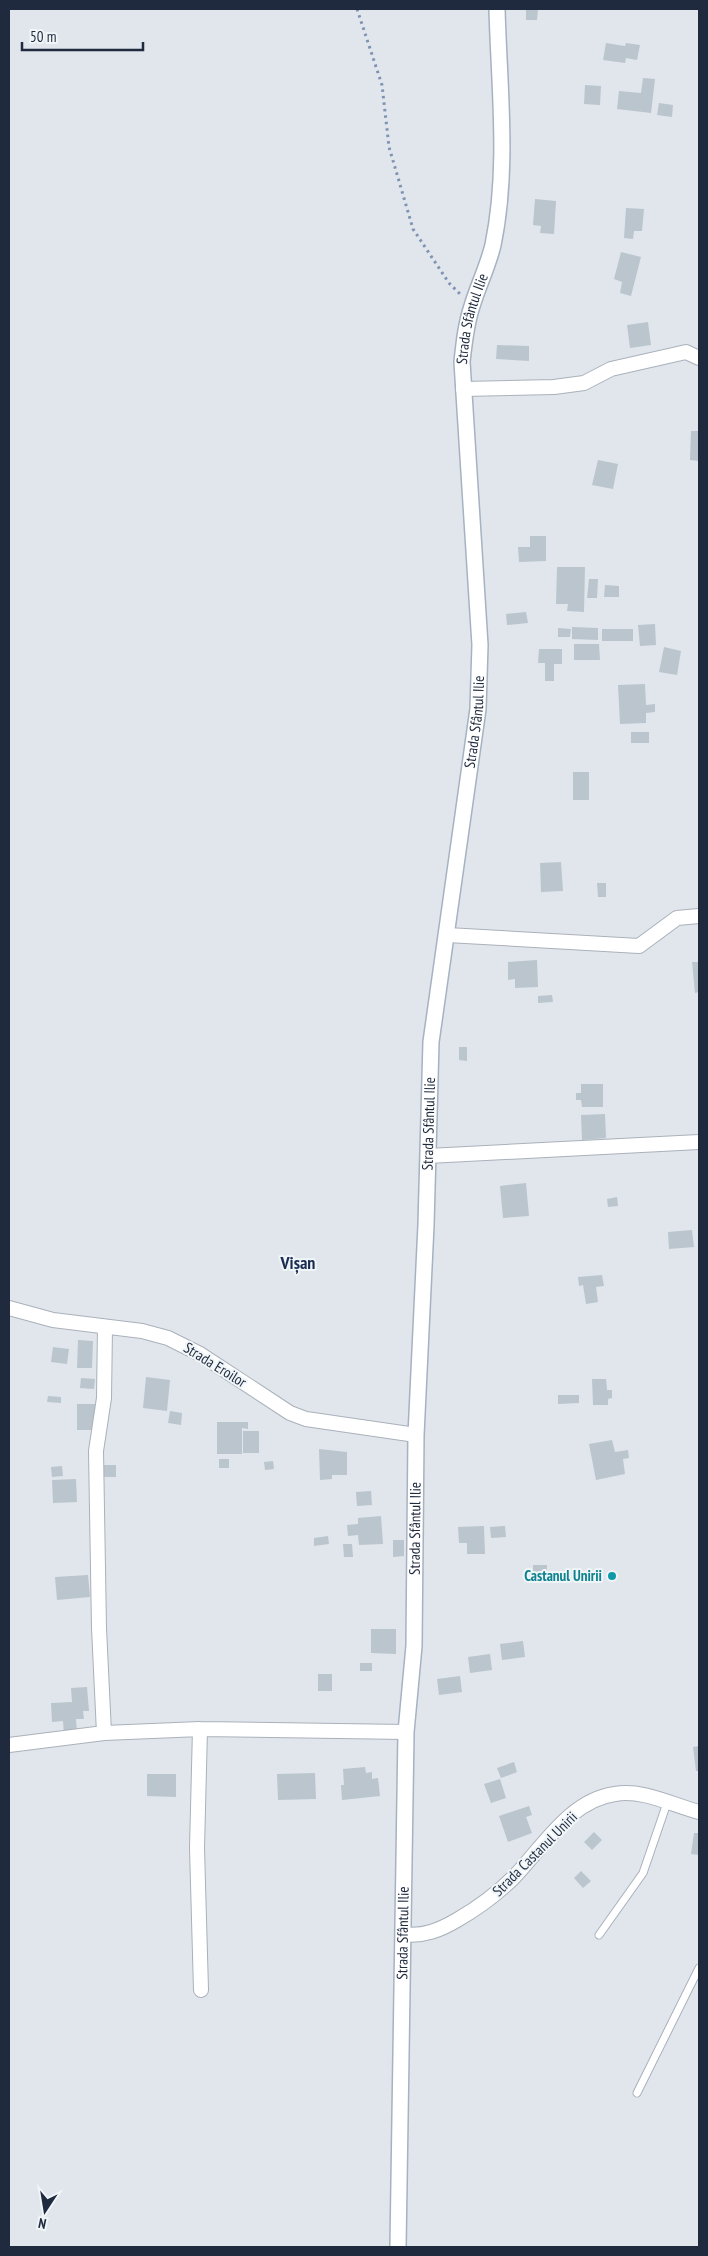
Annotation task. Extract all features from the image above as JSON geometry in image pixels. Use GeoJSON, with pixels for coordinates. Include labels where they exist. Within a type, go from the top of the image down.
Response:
{"type":"FeatureCollection","features":[{"type":"Feature","properties":{"kind":"street","name":"Strada Sfântul Ilie"},"geometry":{"type":"LineString","coordinates":[[398,2247],[406,1732],[414,1646],[416,1435],[431,1042],[478,709],[480,645],[463,389],[464,336],[492,245],[501,171],[497,9]]}},
{"type":"Feature","properties":{"kind":"street"},"geometry":{"type":"LineString","coordinates":[[463,389],[554,387],[584,383],[611,369],[686,352],[699,358]]}},
{"type":"Feature","properties":{"kind":"street"},"geometry":{"type":"LineString","coordinates":[[447,935],[639,946],[677,918],[699,916]]}},
{"type":"Feature","properties":{"kind":"street"},"geometry":{"type":"LineString","coordinates":[[428,1156],[699,1142]]}},
{"type":"Feature","properties":{"kind":"street","name":"Strada Eroilor"},"geometry":{"type":"LineString","coordinates":[[9,1308],[46,1318],[168,1338],[200,1354],[290,1412],[306,1420],[416,1435]]}},
{"type":"Feature","properties":{"kind":"street"},"geometry":{"type":"LineString","coordinates":[[104,1733],[99,1628],[96,1451],[104,1398],[106,1327]]}},
{"type":"Feature","properties":{"kind":"street"},"geometry":{"type":"LineString","coordinates":[[200,1729],[197,1848],[201,1990]]}},
{"type":"Feature","properties":{"kind":"street"},"geometry":{"type":"LineString","coordinates":[[9,1745],[104,1733],[200,1729],[406,1732]]}},
{"type":"Feature","properties":{"kind":"street","name":"Strada Castanul Unirii"},"geometry":{"type":"LineString","coordinates":[[403,1934],[414,1936],[441,1929],[471,1912],[498,1892],[515,1876],[564,1822],[600,1798],[614,1794],[633,1793],[699,1812]]}},
{"type":"Feature","properties":{"kind":"lane"},"geometry":{"type":"LineString","coordinates":[[599,1935],[643,1873],[667,1803]]}},
{"type":"Feature","properties":{"kind":"lane"},"geometry":{"type":"LineString","coordinates":[[637,2093],[699,1968]]}},
{"type":"Feature","properties":{"kind":"path"},"geometry":{"type":"LineString","coordinates":[[357,9],[382,85],[389,147],[414,229],[449,283],[472,306]]}},
{"type":"Feature","properties":{"kind":"building"},"geometry":{"type":"Polygon","coordinates":[[[526,9],[538,9],[537,20],[526,20],[526,9]]]}},
{"type":"Feature","properties":{"kind":"building"},"geometry":{"type":"Polygon","coordinates":[[[606,43],[625,46],[626,43],[640,45],[637,60],[626,58],[625,63],[603,60],[606,43]]]}},
{"type":"Feature","properties":{"kind":"building"},"geometry":{"type":"Polygon","coordinates":[[[643,78],[655,79],[651,113],[617,109],[619,91],[641,93],[643,78]]]}},
{"type":"Feature","properties":{"kind":"building"},"geometry":{"type":"Polygon","coordinates":[[[585,85],[601,86],[600,105],[584,104],[585,85]]]}},
{"type":"Feature","properties":{"kind":"building"},"geometry":{"type":"Polygon","coordinates":[[[659,103],[673,105],[672,117],[657,115],[659,103]]]}},
{"type":"Feature","properties":{"kind":"building"},"geometry":{"type":"Polygon","coordinates":[[[535,199],[556,201],[554,234],[540,233],[541,226],[533,225],[535,199]]]}},
{"type":"Feature","properties":{"kind":"building"},"geometry":{"type":"Polygon","coordinates":[[[626,208],[644,209],[642,231],[634,231],[633,239],[624,238],[626,208]]]}},
{"type":"Feature","properties":{"kind":"building"},"geometry":{"type":"Polygon","coordinates":[[[621,252],[641,257],[631,296],[620,293],[622,282],[614,279],[621,252]]]}},
{"type":"Feature","properties":{"kind":"building"},"geometry":{"type":"Polygon","coordinates":[[[648,322],[651,345],[630,348],[627,325],[648,322]]]}},
{"type":"Feature","properties":{"kind":"building"},"geometry":{"type":"Polygon","coordinates":[[[497,345],[529,346],[529,361],[496,359],[497,345]]]}},
{"type":"Feature","properties":{"kind":"building"},"geometry":{"type":"Polygon","coordinates":[[[691,431],[699,431],[699,461],[690,460],[691,431]]]}},
{"type":"Feature","properties":{"kind":"building"},"geometry":{"type":"Polygon","coordinates":[[[598,460],[618,464],[613,489],[592,485],[598,460]]]}},
{"type":"Feature","properties":{"kind":"building"},"geometry":{"type":"Polygon","coordinates":[[[530,536],[546,536],[546,561],[519,562],[518,547],[530,547],[530,536]]]}},
{"type":"Feature","properties":{"kind":"building"},"geometry":{"type":"Polygon","coordinates":[[[557,567],[585,567],[584,612],[567,611],[568,604],[556,604],[557,567]]]}},
{"type":"Feature","properties":{"kind":"building"},"geometry":{"type":"Polygon","coordinates":[[[589,579],[598,579],[597,598],[587,598],[589,579]]]}},
{"type":"Feature","properties":{"kind":"building"},"geometry":{"type":"Polygon","coordinates":[[[605,585],[619,586],[619,597],[604,597],[605,585]]]}},
{"type":"Feature","properties":{"kind":"building"},"geometry":{"type":"Polygon","coordinates":[[[526,612],[528,623],[507,625],[506,614],[526,612]]]}},
{"type":"Feature","properties":{"kind":"building"},"geometry":{"type":"Polygon","coordinates":[[[655,624],[656,645],[640,646],[638,625],[655,624]]]}},
{"type":"Feature","properties":{"kind":"building"},"geometry":{"type":"Polygon","coordinates":[[[572,627],[598,628],[598,640],[572,639],[572,627]]]}},
{"type":"Feature","properties":{"kind":"building"},"geometry":{"type":"Polygon","coordinates":[[[558,628],[571,629],[570,637],[558,637],[558,628]]]}},
{"type":"Feature","properties":{"kind":"building"},"geometry":{"type":"Polygon","coordinates":[[[602,629],[633,629],[633,641],[602,641],[602,629]]]}},
{"type":"Feature","properties":{"kind":"building"},"geometry":{"type":"Polygon","coordinates":[[[574,644],[599,644],[600,660],[574,660],[574,644]]]}},
{"type":"Feature","properties":{"kind":"building"},"geometry":{"type":"Polygon","coordinates":[[[664,647],[681,651],[677,675],[659,672],[664,647]]]}},
{"type":"Feature","properties":{"kind":"building"},"geometry":{"type":"Polygon","coordinates":[[[539,649],[562,649],[562,664],[554,664],[554,681],[545,681],[545,663],[538,663],[539,649]]]}},
{"type":"Feature","properties":{"kind":"building"},"geometry":{"type":"Polygon","coordinates":[[[645,684],[646,705],[655,704],[655,712],[646,713],[646,723],[620,724],[618,685],[645,684]]]}},
{"type":"Feature","properties":{"kind":"building"},"geometry":{"type":"Polygon","coordinates":[[[631,732],[649,732],[649,743],[631,743],[631,732]]]}},
{"type":"Feature","properties":{"kind":"building"},"geometry":{"type":"Polygon","coordinates":[[[573,772],[589,772],[589,800],[573,800],[573,772]]]}},
{"type":"Feature","properties":{"kind":"building"},"geometry":{"type":"Polygon","coordinates":[[[561,862],[563,891],[541,892],[540,863],[561,862]]]}},
{"type":"Feature","properties":{"kind":"building"},"geometry":{"type":"Polygon","coordinates":[[[597,883],[606,883],[606,897],[598,897],[597,883]]]}},
{"type":"Feature","properties":{"kind":"building"},"geometry":{"type":"Polygon","coordinates":[[[537,960],[538,987],[515,988],[515,979],[508,980],[508,962],[537,960]]]}},
{"type":"Feature","properties":{"kind":"building"},"geometry":{"type":"Polygon","coordinates":[[[692,962],[699,962],[699,992],[695,993],[692,962]]]}},
{"type":"Feature","properties":{"kind":"building"},"geometry":{"type":"Polygon","coordinates":[[[552,995],[553,1002],[538,1003],[538,996],[552,995]]]}},
{"type":"Feature","properties":{"kind":"building"},"geometry":{"type":"Polygon","coordinates":[[[459,1047],[467,1047],[467,1061],[459,1060],[459,1047]]]}},
{"type":"Feature","properties":{"kind":"building"},"geometry":{"type":"Polygon","coordinates":[[[581,1084],[603,1084],[603,1107],[582,1107],[581,1100],[576,1100],[576,1093],[581,1093],[581,1084]]]}},
{"type":"Feature","properties":{"kind":"building"},"geometry":{"type":"Polygon","coordinates":[[[605,1114],[606,1138],[582,1140],[581,1115],[605,1114]]]}},
{"type":"Feature","properties":{"kind":"building"},"geometry":{"type":"Polygon","coordinates":[[[526,1183],[529,1216],[503,1218],[500,1186],[526,1183]]]}},
{"type":"Feature","properties":{"kind":"building"},"geometry":{"type":"Polygon","coordinates":[[[617,1197],[618,1206],[608,1207],[607,1199],[617,1197]]]}},
{"type":"Feature","properties":{"kind":"building"},"geometry":{"type":"Polygon","coordinates":[[[692,1230],[694,1247],[669,1249],[668,1232],[692,1230]]]}},
{"type":"Feature","properties":{"kind":"building"},"geometry":{"type":"Polygon","coordinates":[[[602,1275],[604,1286],[596,1287],[598,1302],[586,1304],[583,1285],[579,1286],[578,1277],[602,1275]]]}},
{"type":"Feature","properties":{"kind":"building"},"geometry":{"type":"Polygon","coordinates":[[[78,1340],[93,1341],[92,1368],[77,1368],[78,1340]]]}},
{"type":"Feature","properties":{"kind":"building"},"geometry":{"type":"Polygon","coordinates":[[[53,1347],[69,1349],[67,1364],[51,1362],[53,1347]]]}},
{"type":"Feature","properties":{"kind":"building"},"geometry":{"type":"Polygon","coordinates":[[[146,1377],[170,1380],[167,1411],[143,1408],[146,1377]]]}},
{"type":"Feature","properties":{"kind":"building"},"geometry":{"type":"Polygon","coordinates":[[[81,1378],[95,1379],[94,1389],[80,1388],[81,1378]]]}},
{"type":"Feature","properties":{"kind":"building"},"geometry":{"type":"Polygon","coordinates":[[[592,1379],[606,1379],[607,1390],[612,1390],[612,1398],[608,1399],[608,1405],[593,1405],[592,1379]]]}},
{"type":"Feature","properties":{"kind":"building"},"geometry":{"type":"Polygon","coordinates":[[[558,1395],[579,1395],[579,1403],[558,1404],[558,1395]]]}},
{"type":"Feature","properties":{"kind":"building"},"geometry":{"type":"Polygon","coordinates":[[[48,1396],[61,1397],[61,1403],[47,1402],[48,1396]]]}},
{"type":"Feature","properties":{"kind":"building"},"geometry":{"type":"Polygon","coordinates":[[[77,1404],[98,1404],[98,1430],[77,1430],[77,1404]]]}},
{"type":"Feature","properties":{"kind":"building"},"geometry":{"type":"Polygon","coordinates":[[[170,1411],[182,1413],[181,1425],[168,1423],[170,1411]]]}},
{"type":"Feature","properties":{"kind":"building"},"geometry":{"type":"Polygon","coordinates":[[[217,1422],[248,1422],[248,1429],[242,1428],[242,1454],[217,1454],[217,1422]]]}},
{"type":"Feature","properties":{"kind":"building"},"geometry":{"type":"Polygon","coordinates":[[[243,1431],[259,1431],[259,1453],[243,1453],[243,1431]]]}},
{"type":"Feature","properties":{"kind":"building"},"geometry":{"type":"Polygon","coordinates":[[[612,1440],[615,1452],[628,1450],[629,1458],[623,1459],[625,1474],[596,1480],[589,1444],[612,1440]]]}},
{"type":"Feature","properties":{"kind":"building"},"geometry":{"type":"Polygon","coordinates":[[[319,1449],[347,1452],[347,1475],[332,1475],[332,1479],[320,1480],[319,1449]]]}},
{"type":"Feature","properties":{"kind":"building"},"geometry":{"type":"Polygon","coordinates":[[[219,1459],[229,1459],[229,1468],[219,1468],[219,1459]]]}},
{"type":"Feature","properties":{"kind":"building"},"geometry":{"type":"Polygon","coordinates":[[[273,1461],[274,1469],[265,1470],[264,1462],[273,1461]]]}},
{"type":"Feature","properties":{"kind":"building"},"geometry":{"type":"Polygon","coordinates":[[[104,1465],[116,1465],[116,1477],[104,1477],[104,1465]]]}},
{"type":"Feature","properties":{"kind":"building"},"geometry":{"type":"Polygon","coordinates":[[[62,1466],[63,1476],[52,1477],[51,1467],[62,1466]]]}},
{"type":"Feature","properties":{"kind":"building"},"geometry":{"type":"Polygon","coordinates":[[[76,1479],[77,1502],[53,1503],[52,1480],[76,1479]]]}},
{"type":"Feature","properties":{"kind":"building"},"geometry":{"type":"Polygon","coordinates":[[[371,1491],[372,1505],[357,1506],[356,1492],[371,1491]]]}},
{"type":"Feature","properties":{"kind":"building"},"geometry":{"type":"Polygon","coordinates":[[[381,1516],[383,1544],[359,1545],[358,1535],[348,1536],[347,1525],[358,1524],[358,1518],[381,1516]]]}},
{"type":"Feature","properties":{"kind":"building"},"geometry":{"type":"Polygon","coordinates":[[[484,1526],[485,1554],[467,1554],[467,1543],[459,1543],[458,1527],[484,1526]]]}},
{"type":"Feature","properties":{"kind":"building"},"geometry":{"type":"Polygon","coordinates":[[[505,1526],[506,1537],[491,1538],[490,1527],[505,1526]]]}},
{"type":"Feature","properties":{"kind":"building"},"geometry":{"type":"Polygon","coordinates":[[[328,1536],[329,1544],[314,1546],[314,1538],[328,1536]]]}},
{"type":"Feature","properties":{"kind":"building"},"geometry":{"type":"Polygon","coordinates":[[[393,1540],[404,1540],[404,1556],[393,1557],[393,1540]]]}},
{"type":"Feature","properties":{"kind":"building"},"geometry":{"type":"Polygon","coordinates":[[[343,1544],[352,1544],[353,1557],[344,1557],[343,1544]]]}},
{"type":"Feature","properties":{"kind":"building"},"geometry":{"type":"Polygon","coordinates":[[[533,1565],[547,1565],[547,1577],[533,1577],[533,1565]]]}},
{"type":"Feature","properties":{"kind":"building"},"geometry":{"type":"Polygon","coordinates":[[[88,1575],[90,1597],[57,1600],[55,1577],[88,1575]]]}},
{"type":"Feature","properties":{"kind":"building"},"geometry":{"type":"Polygon","coordinates":[[[371,1629],[396,1629],[396,1654],[371,1653],[371,1629]]]}},
{"type":"Feature","properties":{"kind":"building"},"geometry":{"type":"Polygon","coordinates":[[[523,1641],[525,1657],[502,1660],[500,1644],[523,1641]]]}},
{"type":"Feature","properties":{"kind":"building"},"geometry":{"type":"Polygon","coordinates":[[[490,1654],[492,1670],[470,1673],[468,1657],[490,1654]]]}},
{"type":"Feature","properties":{"kind":"building"},"geometry":{"type":"Polygon","coordinates":[[[360,1663],[372,1663],[372,1671],[360,1671],[360,1663]]]}},
{"type":"Feature","properties":{"kind":"building"},"geometry":{"type":"Polygon","coordinates":[[[318,1674],[332,1674],[332,1691],[318,1691],[318,1674]]]}},
{"type":"Feature","properties":{"kind":"building"},"geometry":{"type":"Polygon","coordinates":[[[460,1676],[462,1692],[439,1695],[437,1679],[460,1676]]]}},
{"type":"Feature","properties":{"kind":"building"},"geometry":{"type":"Polygon","coordinates":[[[87,1687],[89,1711],[83,1711],[84,1719],[76,1719],[77,1734],[64,1735],[63,1721],[52,1722],[51,1703],[72,1702],[71,1688],[87,1687]]]}},
{"type":"Feature","properties":{"kind":"building"},"geometry":{"type":"Polygon","coordinates":[[[699,1746],[699,1771],[696,1771],[693,1747],[699,1746]]]}},
{"type":"Feature","properties":{"kind":"building"},"geometry":{"type":"Polygon","coordinates":[[[514,1762],[517,1772],[501,1778],[497,1768],[514,1762]]]}},
{"type":"Feature","properties":{"kind":"building"},"geometry":{"type":"Polygon","coordinates":[[[365,1767],[366,1773],[372,1772],[372,1779],[378,1778],[380,1796],[342,1800],[341,1785],[344,1785],[343,1769],[365,1767]]]}},
{"type":"Feature","properties":{"kind":"building"},"geometry":{"type":"Polygon","coordinates":[[[315,1773],[316,1799],[278,1800],[277,1774],[315,1773]]]}},
{"type":"Feature","properties":{"kind":"building"},"geometry":{"type":"Polygon","coordinates":[[[147,1774],[176,1774],[176,1797],[147,1796],[147,1774]]]}},
{"type":"Feature","properties":{"kind":"building"},"geometry":{"type":"Polygon","coordinates":[[[500,1779],[506,1798],[491,1803],[484,1784],[500,1779]]]}},
{"type":"Feature","properties":{"kind":"building"},"geometry":{"type":"Polygon","coordinates":[[[529,1806],[532,1815],[526,1817],[532,1833],[508,1842],[499,1816],[529,1806]]]}},
{"type":"Feature","properties":{"kind":"building"},"geometry":{"type":"Polygon","coordinates":[[[594,1832],[602,1840],[592,1850],[584,1842],[594,1832]]]}},
{"type":"Feature","properties":{"kind":"building"},"geometry":{"type":"Polygon","coordinates":[[[694,1833],[699,1833],[699,1855],[691,1854],[694,1833]]]}},
{"type":"Feature","properties":{"kind":"building"},"geometry":{"type":"Polygon","coordinates":[[[581,1871],[591,1881],[583,1888],[574,1878],[581,1871]]]}},
{"type":"Feature","properties":{"kind":"place","name":"Castanul Unirii"},"geometry":{"type":"Point","coordinates":[612,1576]}},
{"type":"Feature","properties":{"kind":"district","name":"Vișan"},"geometry":{"type":"Point","coordinates":[298,1263]}}]}
